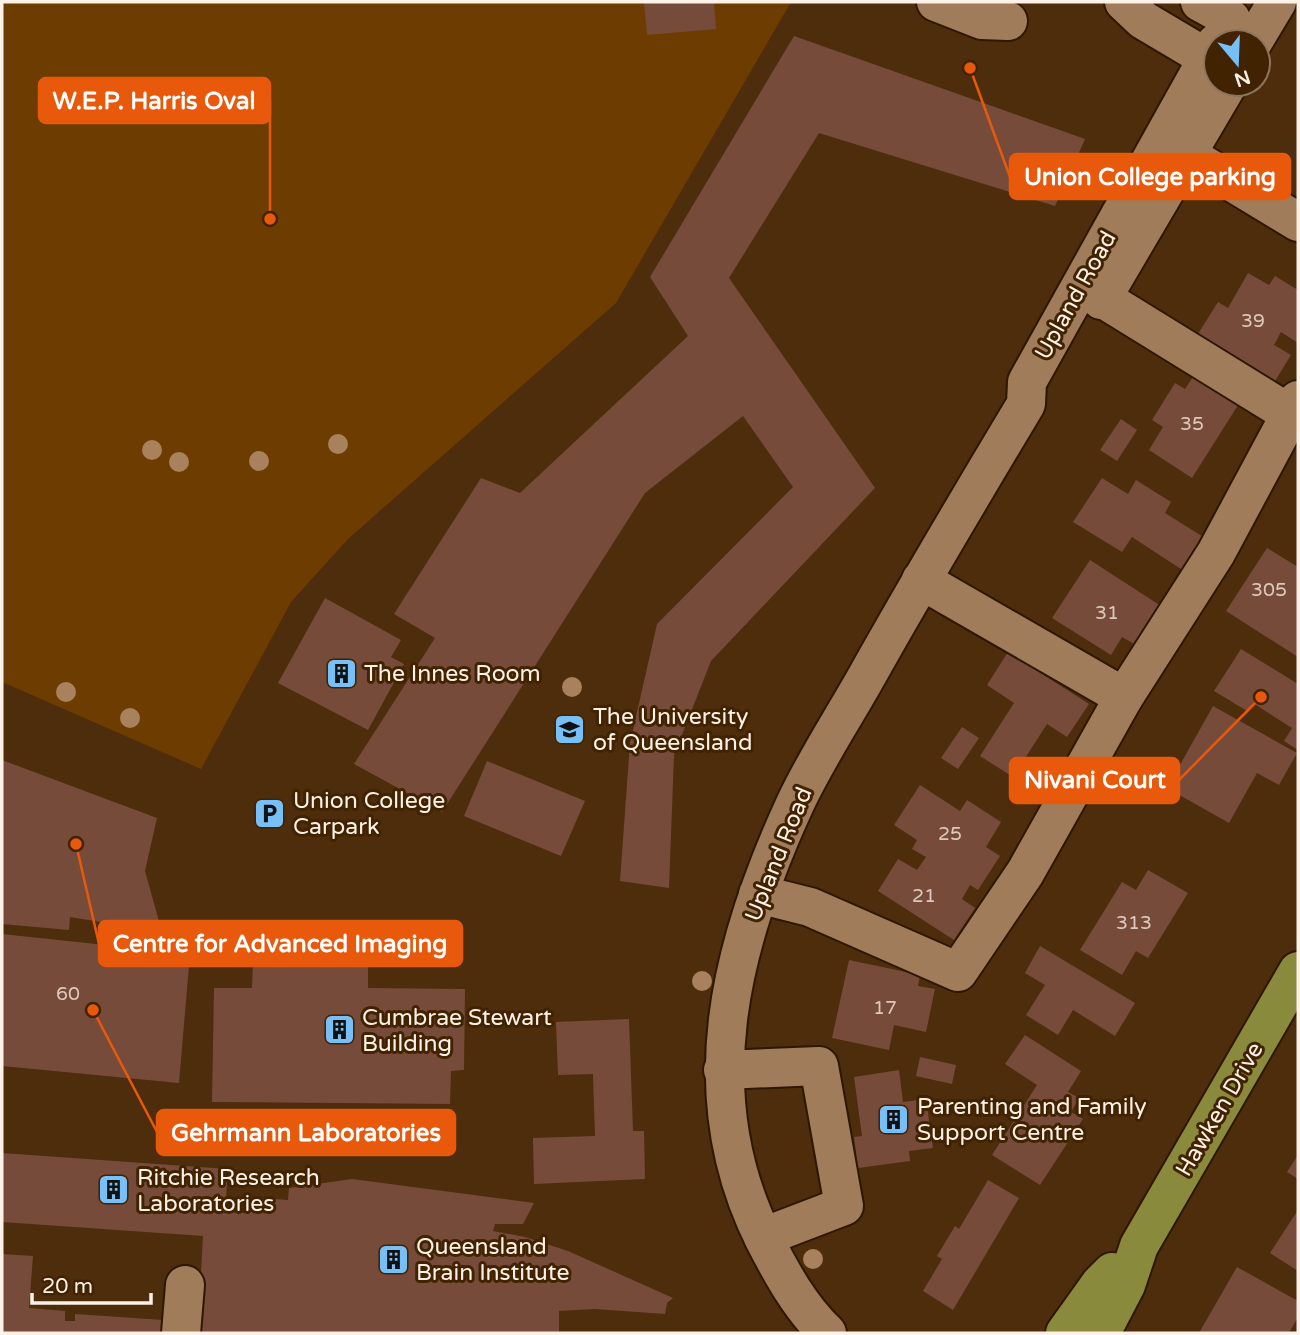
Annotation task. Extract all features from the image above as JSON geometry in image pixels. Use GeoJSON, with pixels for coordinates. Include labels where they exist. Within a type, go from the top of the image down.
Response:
{"type":"FeatureCollection","features":[{"type":"Feature","properties":{"kind":"main road","name":"Hawken Drive"},"geometry":{"type":"LineString","coordinates":[[1101,1333],[1126,1285],[1139,1246],[1298,971]]}},
{"type":"Feature","properties":{"kind":"main road","name":"Hawken Drive"},"geometry":{"type":"LineString","coordinates":[[1065,1333],[1100,1284],[1139,1246]]}},
{"type":"Feature","properties":{"kind":"street"},"geometry":{"type":"LineString","coordinates":[[936,2],[982,20],[1009,21]]}},
{"type":"Feature","properties":{"kind":"street"},"geometry":{"type":"LineString","coordinates":[[1124,2],[1143,20],[1202,34]]}},
{"type":"Feature","properties":{"kind":"street","name":"Upland Road"},"geometry":{"type":"LineString","coordinates":[[1240,28],[1277,2]]}},
{"type":"Feature","properties":{"kind":"street","name":"Upland Road"},"geometry":{"type":"LineString","coordinates":[[1026,404],[1046,393],[1102,298],[1202,88]]}},
{"type":"Feature","properties":{"kind":"street"},"geometry":{"type":"LineString","coordinates":[[1174,147],[1298,222]]}},
{"type":"Feature","properties":{"kind":"street","name":"Upland Road"},"geometry":{"type":"LineString","coordinates":[[827,1333],[791,1289],[746,1202],[726,1116],[723,1070],[732,983],[758,894],[796,802],[921,580],[1026,404],[1027,383],[1174,147]]}},
{"type":"Feature","properties":{"kind":"street"},"geometry":{"type":"LineString","coordinates":[[758,894],[810,906],[958,972],[1025,873],[1124,697],[1216,553],[1294,407],[1102,298]]}},
{"type":"Feature","properties":{"kind":"street"},"geometry":{"type":"LineString","coordinates":[[921,580],[1124,697]]}},
{"type":"Feature","properties":{"kind":"street"},"geometry":{"type":"LineString","coordinates":[[723,1070],[819,1066],[844,1206],[763,1237]]}},
{"type":"Feature","properties":{"kind":"street"},"geometry":{"type":"LineString","coordinates":[[181,1333],[184,1285]]}},
{"type":"Feature","properties":{"kind":"shaded area"},"geometry":{"type":"Polygon","coordinates":[[[2,2],[791,2],[616,303],[348,539],[291,602],[201,769],[2,682],[2,2]]]}},
{"type":"Feature","properties":{"kind":"building"},"geometry":{"type":"Polygon","coordinates":[[[644,2],[714,2],[716,29],[647,35],[644,2]]]}},
{"type":"Feature","properties":{"kind":"building"},"geometry":{"type":"Polygon","coordinates":[[[794,36],[1085,139],[1055,206],[819,133],[729,278],[875,488],[711,661],[674,755],[669,888],[620,881],[630,743],[657,624],[793,487],[743,416],[645,493],[442,812],[354,764],[435,638],[394,614],[481,478],[520,493],[688,336],[650,277],[794,36]]]}},
{"type":"Feature","properties":{"kind":"building"},"geometry":{"type":"Polygon","coordinates":[[[1248,273],[1269,285],[1275,276],[1298,290],[1298,343],[1281,332],[1274,345],[1291,355],[1275,381],[1198,334],[1218,302],[1228,308],[1248,273]]]}},
{"type":"Feature","properties":{"kind":"building"},"geometry":{"type":"Polygon","coordinates":[[[1195,374],[1240,402],[1192,478],[1149,450],[1163,427],[1152,420],[1175,383],[1185,389],[1195,374]]]}},
{"type":"Feature","properties":{"kind":"building"},"geometry":{"type":"Polygon","coordinates":[[[1121,419],[1137,430],[1117,461],[1100,450],[1121,419]]]}},
{"type":"Feature","properties":{"kind":"building"},"geometry":{"type":"Polygon","coordinates":[[[1102,478],[1128,494],[1136,480],[1171,502],[1165,513],[1205,538],[1184,571],[1132,537],[1122,552],[1073,522],[1102,478]]]}},
{"type":"Feature","properties":{"kind":"building"},"geometry":{"type":"Polygon","coordinates":[[[1267,548],[1298,567],[1298,657],[1226,611],[1267,548]]]}},
{"type":"Feature","properties":{"kind":"building"},"geometry":{"type":"Polygon","coordinates":[[[1090,560],[1161,606],[1136,645],[1122,637],[1111,655],[1052,618],[1090,560]]]}},
{"type":"Feature","properties":{"kind":"building","name":"The Innes Room"},"geometry":{"type":"Polygon","coordinates":[[[325,598],[401,640],[391,657],[404,664],[368,730],[278,683],[325,598]]]}},
{"type":"Feature","properties":{"kind":"building"},"geometry":{"type":"Polygon","coordinates":[[[1241,649],[1298,684],[1298,750],[1284,741],[1292,728],[1253,703],[1247,711],[1214,691],[1241,649]]]}},
{"type":"Feature","properties":{"kind":"building"},"geometry":{"type":"Polygon","coordinates":[[[1008,652],[1089,704],[1067,737],[1047,724],[1013,777],[980,756],[1014,703],[987,685],[1008,652]]]}},
{"type":"Feature","properties":{"kind":"building"},"geometry":{"type":"Polygon","coordinates":[[[1213,706],[1297,753],[1279,785],[1257,773],[1229,823],[1167,788],[1213,706]]]}},
{"type":"Feature","properties":{"kind":"building"},"geometry":{"type":"Polygon","coordinates":[[[962,727],[979,738],[958,769],[941,758],[962,727]]]}},
{"type":"Feature","properties":{"kind":"building"},"geometry":{"type":"Polygon","coordinates":[[[2,760],[157,818],[145,871],[162,932],[70,917],[69,930],[2,924],[2,760]]]}},
{"type":"Feature","properties":{"kind":"building"},"geometry":{"type":"Polygon","coordinates":[[[487,761],[585,801],[561,856],[464,816],[487,761]]]}},
{"type":"Feature","properties":{"kind":"building"},"geometry":{"type":"Polygon","coordinates":[[[920,785],[960,811],[967,800],[1001,822],[986,847],[1000,856],[978,890],[970,885],[962,899],[975,908],[954,940],[878,891],[898,859],[917,870],[926,857],[912,849],[917,840],[894,825],[920,785]]]}},
{"type":"Feature","properties":{"kind":"building"},"geometry":{"type":"Polygon","coordinates":[[[1148,870],[1188,893],[1148,958],[1136,951],[1122,975],[1080,950],[1122,882],[1136,890],[1148,870]]]}},
{"type":"Feature","properties":{"kind":"building"},"geometry":{"type":"Polygon","coordinates":[[[2,934],[190,954],[179,1083],[2,1066],[2,934]]]}},
{"type":"Feature","properties":{"kind":"building"},"geometry":{"type":"Polygon","coordinates":[[[1040,946],[1135,1003],[1115,1036],[1073,1010],[1058,1035],[1026,1015],[1045,985],[1025,973],[1040,946]]]}},
{"type":"Feature","properties":{"kind":"building","name":"Cumbrae Stewart Building"},"geometry":{"type":"Polygon","coordinates":[[[253,960],[368,962],[368,988],[465,989],[464,1070],[451,1071],[450,1104],[212,1102],[214,988],[252,988],[253,960]]]}},
{"type":"Feature","properties":{"kind":"building"},"geometry":{"type":"Polygon","coordinates":[[[849,960],[920,975],[918,986],[935,989],[926,1032],[894,1025],[889,1050],[832,1038],[849,960]]]}},
{"type":"Feature","properties":{"kind":"building"},"geometry":{"type":"Polygon","coordinates":[[[629,1019],[633,1131],[644,1131],[645,1179],[534,1184],[533,1138],[595,1136],[593,1074],[558,1075],[556,1022],[629,1019]]]}},
{"type":"Feature","properties":{"kind":"building"},"geometry":{"type":"Polygon","coordinates":[[[1025,1035],[1081,1071],[1068,1092],[1079,1098],[1071,1112],[1083,1119],[1040,1185],[992,1155],[1037,1085],[1005,1064],[1025,1035]]]}},
{"type":"Feature","properties":{"kind":"building"},"geometry":{"type":"Polygon","coordinates":[[[920,1057],[956,1065],[952,1084],[916,1076],[920,1057]]]}},
{"type":"Feature","properties":{"kind":"building","name":"Parenting and Family Support Centre"},"geometry":{"type":"Polygon","coordinates":[[[899,1070],[903,1102],[926,1099],[933,1148],[909,1151],[910,1161],[858,1168],[854,1137],[862,1136],[854,1077],[899,1070]]]}},
{"type":"Feature","properties":{"kind":"building","name":"Queensland Brain Institute"},"geometry":{"type":"Polygon","coordinates":[[[2,1153],[228,1169],[225,1212],[245,1213],[246,1197],[288,1200],[289,1188],[352,1179],[534,1203],[523,1224],[495,1224],[493,1231],[525,1237],[568,1251],[673,1298],[667,1303],[665,1314],[595,1309],[559,1311],[559,1333],[181,1333],[194,1271],[201,1272],[203,1236],[2,1222],[2,1153]]]}},
{"type":"Feature","properties":{"kind":"building"},"geometry":{"type":"Polygon","coordinates":[[[1298,1155],[1298,1179],[1287,1172],[1298,1155]]]}},
{"type":"Feature","properties":{"kind":"building"},"geometry":{"type":"Polygon","coordinates":[[[988,1180],[1019,1198],[953,1310],[923,1291],[942,1259],[937,1256],[955,1226],[959,1229],[988,1180]]]}},
{"type":"Feature","properties":{"kind":"building"},"geometry":{"type":"Polygon","coordinates":[[[1298,1210],[1298,1271],[1270,1253],[1298,1210]]]}},
{"type":"Feature","properties":{"kind":"building"},"geometry":{"type":"Polygon","coordinates":[[[2,1254],[33,1256],[29,1308],[65,1311],[65,1321],[75,1321],[75,1314],[178,1321],[177,1333],[2,1333],[2,1254]]]}},
{"type":"Feature","properties":{"kind":"building"},"geometry":{"type":"Polygon","coordinates":[[[1237,1267],[1298,1301],[1298,1317],[1289,1333],[1199,1333],[1237,1267]]]}},
{"type":"Feature","properties":{"kind":"place","name":"Union College parking"},"geometry":{"type":"Point","coordinates":[970,68]}},
{"type":"Feature","properties":{"kind":"place","name":"W.E.P. Harris Oval"},"geometry":{"type":"Point","coordinates":[270,219]}},
{"type":"Feature","properties":{"kind":"place","name":"The Innes Room"},"geometry":{"type":"Point","coordinates":[341,673]}},
{"type":"Feature","properties":{"kind":"place","name":"Nivani Court"},"geometry":{"type":"Point","coordinates":[1261,697]}},
{"type":"Feature","properties":{"kind":"place","name":"The University of Queensland"},"geometry":{"type":"Point","coordinates":[570,729]}},
{"type":"Feature","properties":{"kind":"place","name":"Union College Carpark"},"geometry":{"type":"Point","coordinates":[270,813]}},
{"type":"Feature","properties":{"kind":"place","name":"Centre for Advanced Imaging"},"geometry":{"type":"Point","coordinates":[76,844]}},
{"type":"Feature","properties":{"kind":"place","name":"Gehrmann Laboratories"},"geometry":{"type":"Point","coordinates":[93,1010]}},
{"type":"Feature","properties":{"kind":"place","name":"Cumbrae Stewart Building"},"geometry":{"type":"Point","coordinates":[339,1030]}},
{"type":"Feature","properties":{"kind":"place","name":"Parenting and Family Support Centre"},"geometry":{"type":"Point","coordinates":[894,1119]}},
{"type":"Feature","properties":{"kind":"place","name":"Ritchie Research Laboratories"},"geometry":{"type":"Point","coordinates":[114,1190]}},
{"type":"Feature","properties":{"kind":"place","name":"Queensland Brain Institute"},"geometry":{"type":"Point","coordinates":[393,1259]}}]}
